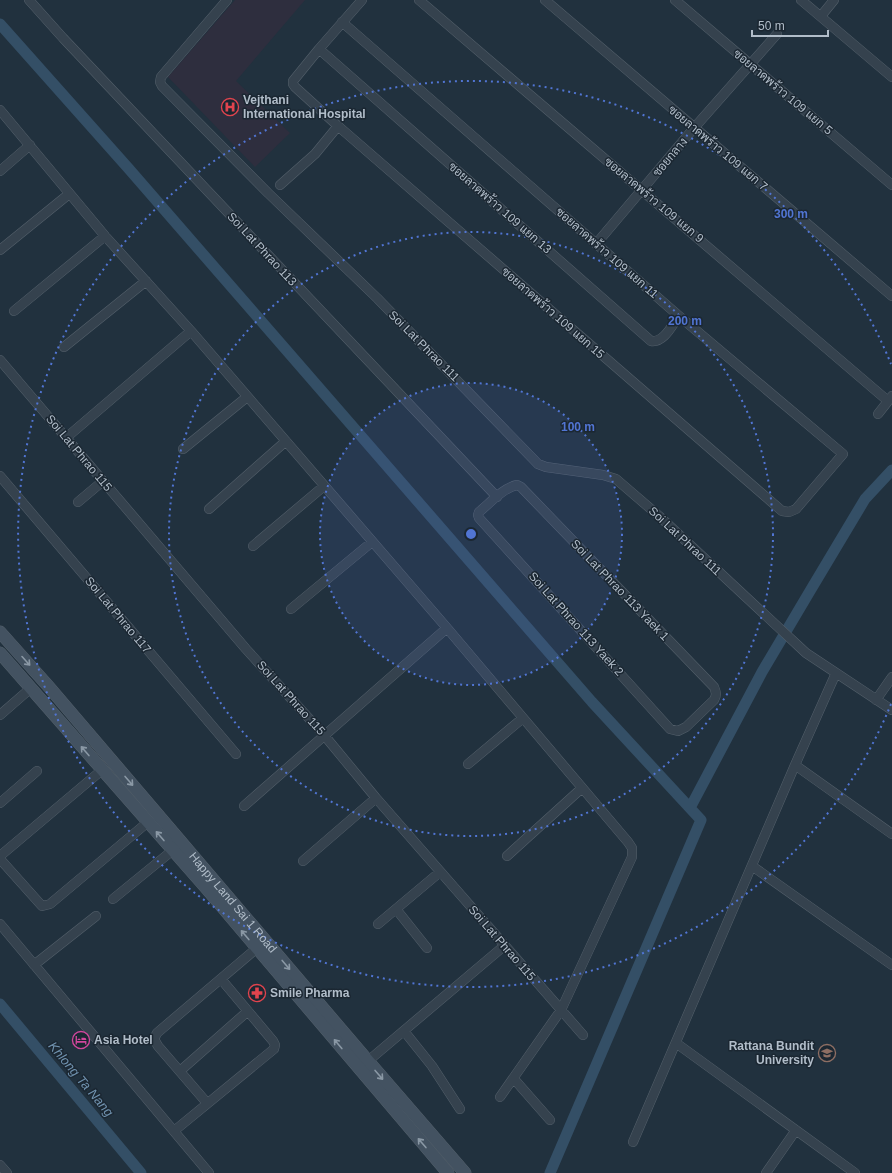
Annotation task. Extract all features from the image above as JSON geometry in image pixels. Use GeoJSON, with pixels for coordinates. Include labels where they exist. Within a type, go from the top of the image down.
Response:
{"type":"FeatureCollection","features":[{"type":"Feature","properties":{"kind":"street","name":"Soi Lat Phrao 113"},"geometry":{"type":"LineString","coordinates":[[29,0],[63,38],[497,497]]}},
{"type":"Feature","properties":{"kind":"street","name":"Soi Lat Phrao 111"},"geometry":{"type":"LineString","coordinates":[[227,0],[161,77],[160,82],[162,86],[268,193],[377,298],[538,464],[546,467],[603,475],[616,479],[659,516],[806,653],[892,710]]}},
{"type":"Feature","properties":{"kind":"street"},"geometry":{"type":"LineString","coordinates":[[319,49],[362,0]]}},
{"type":"Feature","properties":{"kind":"street","name":"ซอยลาดพร้าว 109 แยก 9"},"geometry":{"type":"LineString","coordinates":[[419,0],[890,398]]}},
{"type":"Feature","properties":{"kind":"street","name":"ซอยลาดพร้าว 109 แยก 7"},"geometry":{"type":"LineString","coordinates":[[544,0],[892,296]]}},
{"type":"Feature","properties":{"kind":"street","name":"ซอยลาดพร้าว 109 แยก 5"},"geometry":{"type":"LineString","coordinates":[[675,0],[892,185]]}},
{"type":"Feature","properties":{"kind":"street"},"geometry":{"type":"LineString","coordinates":[[801,0],[892,77]]}},
{"type":"Feature","properties":{"kind":"street"},"geometry":{"type":"LineString","coordinates":[[821,16],[834,0]]}},
{"type":"Feature","properties":{"kind":"street","name":"ซอยลาดพร้าว 109 แยก 11"},"geometry":{"type":"LineString","coordinates":[[342,22],[679,316],[843,454],[817,485]]}},
{"type":"Feature","properties":{"kind":"street","name":"ซอยกลาง"},"geometry":{"type":"LineString","coordinates":[[596,244],[694,128],[777,34]]}},
{"type":"Feature","properties":{"kind":"street","name":"ซอยลาดพร้าว 109 แยก 15"},"geometry":{"type":"LineString","coordinates":[[319,49],[293,81],[293,84],[338,126],[782,511],[789,512],[796,509],[817,485]]}},
{"type":"Feature","properties":{"kind":"street","name":"ซอยลาดพร้าว 109 แยก 13"},"geometry":{"type":"LineString","coordinates":[[319,49],[652,342],[661,340],[679,316]]}},
{"type":"Feature","properties":{"kind":"street"},"geometry":{"type":"LineString","coordinates":[[0,110],[105,236],[191,331],[447,628],[632,848],[632,856],[561,1010],[500,1097]]}},
{"type":"Feature","properties":{"kind":"street"},"geometry":{"type":"LineString","coordinates":[[280,185],[315,154],[338,126]]}},
{"type":"Feature","properties":{"kind":"street"},"geometry":{"type":"LineString","coordinates":[[0,170],[30,145]]}},
{"type":"Feature","properties":{"kind":"street"},"geometry":{"type":"LineString","coordinates":[[0,250],[70,194]]}},
{"type":"Feature","properties":{"kind":"street"},"geometry":{"type":"LineString","coordinates":[[14,311],[105,236]]}},
{"type":"Feature","properties":{"kind":"street"},"geometry":{"type":"LineString","coordinates":[[64,347],[146,281]]}},
{"type":"Feature","properties":{"kind":"street"},"geometry":{"type":"LineString","coordinates":[[67,437],[191,331]]}},
{"type":"Feature","properties":{"kind":"street","name":"Soi Lat Phrao 115"},"geometry":{"type":"LineString","coordinates":[[0,360],[246,649],[324,735],[376,798],[583,1035]]}},
{"type":"Feature","properties":{"kind":"street"},"geometry":{"type":"LineString","coordinates":[[183,449],[247,397]]}},
{"type":"Feature","properties":{"kind":"street"},"geometry":{"type":"LineString","coordinates":[[878,414],[890,398]]}},
{"type":"Feature","properties":{"kind":"street"},"geometry":{"type":"LineString","coordinates":[[209,509],[286,441]]}},
{"type":"Feature","properties":{"kind":"street","name":"Soi Lat Phrao 117"},"geometry":{"type":"LineString","coordinates":[[0,476],[236,754]]}},
{"type":"Feature","properties":{"kind":"street"},"geometry":{"type":"LineString","coordinates":[[78,502],[103,481]]}},
{"type":"Feature","properties":{"kind":"street","name":"Soi Lat Phrao 113 Yaek 1"},"geometry":{"type":"LineString","coordinates":[[497,497],[512,486],[517,485],[521,487],[714,687],[716,696],[714,700],[697,716]]}},
{"type":"Feature","properties":{"kind":"street"},"geometry":{"type":"LineString","coordinates":[[253,546],[324,486]]}},
{"type":"Feature","properties":{"kind":"street","name":"Soi Lat Phrao 113 Yaek 2"},"geometry":{"type":"LineString","coordinates":[[497,497],[479,512],[479,518],[670,729],[682,729],[697,716]]}},
{"type":"Feature","properties":{"kind":"street"},"geometry":{"type":"LineString","coordinates":[[291,609],[372,542]]}},
{"type":"Feature","properties":{"kind":"street"},"geometry":{"type":"LineString","coordinates":[[244,806],[447,628]]}},
{"type":"Feature","properties":{"kind":"street","name":"Happy Land Sai 1 Road"},"geometry":{"type":"LineString","coordinates":[[0,632],[112,760],[448,1173]]}},
{"type":"Feature","properties":{"kind":"street","name":"Happy Land Sai 1 Road"},"geometry":{"type":"LineString","coordinates":[[0,653],[173,850],[262,945]]}},
{"type":"Feature","properties":{"kind":"street"},"geometry":{"type":"LineString","coordinates":[[633,1142],[836,672]]}},
{"type":"Feature","properties":{"kind":"street"},"geometry":{"type":"LineString","coordinates":[[876,700],[892,678]]}},
{"type":"Feature","properties":{"kind":"street"},"geometry":{"type":"LineString","coordinates":[[0,715],[31,688]]}},
{"type":"Feature","properties":{"kind":"street"},"geometry":{"type":"LineString","coordinates":[[468,764],[523,718]]}},
{"type":"Feature","properties":{"kind":"street"},"geometry":{"type":"LineString","coordinates":[[112,760],[0,857],[42,906],[46,906],[148,822]]}},
{"type":"Feature","properties":{"kind":"street"},"geometry":{"type":"LineString","coordinates":[[795,765],[892,834]]}},
{"type":"Feature","properties":{"kind":"street"},"geometry":{"type":"LineString","coordinates":[[0,803],[37,771]]}},
{"type":"Feature","properties":{"kind":"street"},"geometry":{"type":"LineString","coordinates":[[507,856],[582,788]]}},
{"type":"Feature","properties":{"kind":"street"},"geometry":{"type":"LineString","coordinates":[[303,861],[376,798]]}},
{"type":"Feature","properties":{"kind":"street"},"geometry":{"type":"LineString","coordinates":[[113,899],[173,850]]}},
{"type":"Feature","properties":{"kind":"street"},"geometry":{"type":"LineString","coordinates":[[752,866],[892,965]]}},
{"type":"Feature","properties":{"kind":"street"},"geometry":{"type":"LineString","coordinates":[[378,924],[440,872]]}},
{"type":"Feature","properties":{"kind":"street"},"geometry":{"type":"LineString","coordinates":[[396,909],[427,948]]}},
{"type":"Feature","properties":{"kind":"street"},"geometry":{"type":"LineString","coordinates":[[34,965],[96,916]]}},
{"type":"Feature","properties":{"kind":"street"},"geometry":{"type":"LineString","coordinates":[[0,924],[209,1173]]}},
{"type":"Feature","properties":{"kind":"street"},"geometry":{"type":"LineString","coordinates":[[207,1103],[158,1046],[154,1039],[157,1033],[262,945]]}},
{"type":"Feature","properties":{"kind":"street"},"geometry":{"type":"LineString","coordinates":[[368,1061],[504,946]]}},
{"type":"Feature","properties":{"kind":"street"},"geometry":{"type":"LineString","coordinates":[[174,1131],[274,1049],[275,1045],[273,1041],[221,979]]}},
{"type":"Feature","properties":{"kind":"street","name":"Happy Land Sai 1 Road"},"geometry":{"type":"LineString","coordinates":[[293,982],[368,1061],[465,1173]]}},
{"type":"Feature","properties":{"kind":"street"},"geometry":{"type":"LineString","coordinates":[[180,1070],[248,1011]]}},
{"type":"Feature","properties":{"kind":"street"},"geometry":{"type":"LineString","coordinates":[[404,1030],[432,1066],[460,1109]]}},
{"type":"Feature","properties":{"kind":"street"},"geometry":{"type":"LineString","coordinates":[[676,1043],[856,1173]]}},
{"type":"Feature","properties":{"kind":"street"},"geometry":{"type":"LineString","coordinates":[[514,1079],[550,1120]]}},
{"type":"Feature","properties":{"kind":"street"},"geometry":{"type":"LineString","coordinates":[[766,1173],[796,1130]]}},
{"type":"Feature","properties":{"kind":"street"},"geometry":{"type":"LineString","coordinates":[[0,1164],[7,1173]]}},
{"type":"Feature","properties":{"kind":"shaded area","name":"Vejthani International Hospital"},"geometry":{"type":"Polygon","coordinates":[[[235,0],[305,0],[236,81],[290,133],[255,167],[168,77],[235,0]]]}},
{"type":"Feature","properties":{"kind":"waterway"},"geometry":{"type":"LineString","coordinates":[[0,24],[129,169],[592,702],[701,820],[550,1173]]}},
{"type":"Feature","properties":{"kind":"waterway"},"geometry":{"type":"LineString","coordinates":[[690,808],[762,672],[810,591],[865,499],[892,470]]}},
{"type":"Feature","properties":{"kind":"waterway","name":"Khlong Ta Nang"},"geometry":{"type":"LineString","coordinates":[[0,1004],[141,1173]]}},
{"type":"Feature","properties":{"kind":"place","name":"Vejthani International Hospital"},"geometry":{"type":"Point","coordinates":[230,107]}},
{"type":"Feature","properties":{"kind":"place","name":"Smile Pharma"},"geometry":{"type":"Point","coordinates":[257,993]}},
{"type":"Feature","properties":{"kind":"place","name":"Asia Hotel"},"geometry":{"type":"Point","coordinates":[81,1040]}},
{"type":"Feature","properties":{"kind":"place","name":"Rattana Bundit University"},"geometry":{"type":"Point","coordinates":[827,1053]}}]}
